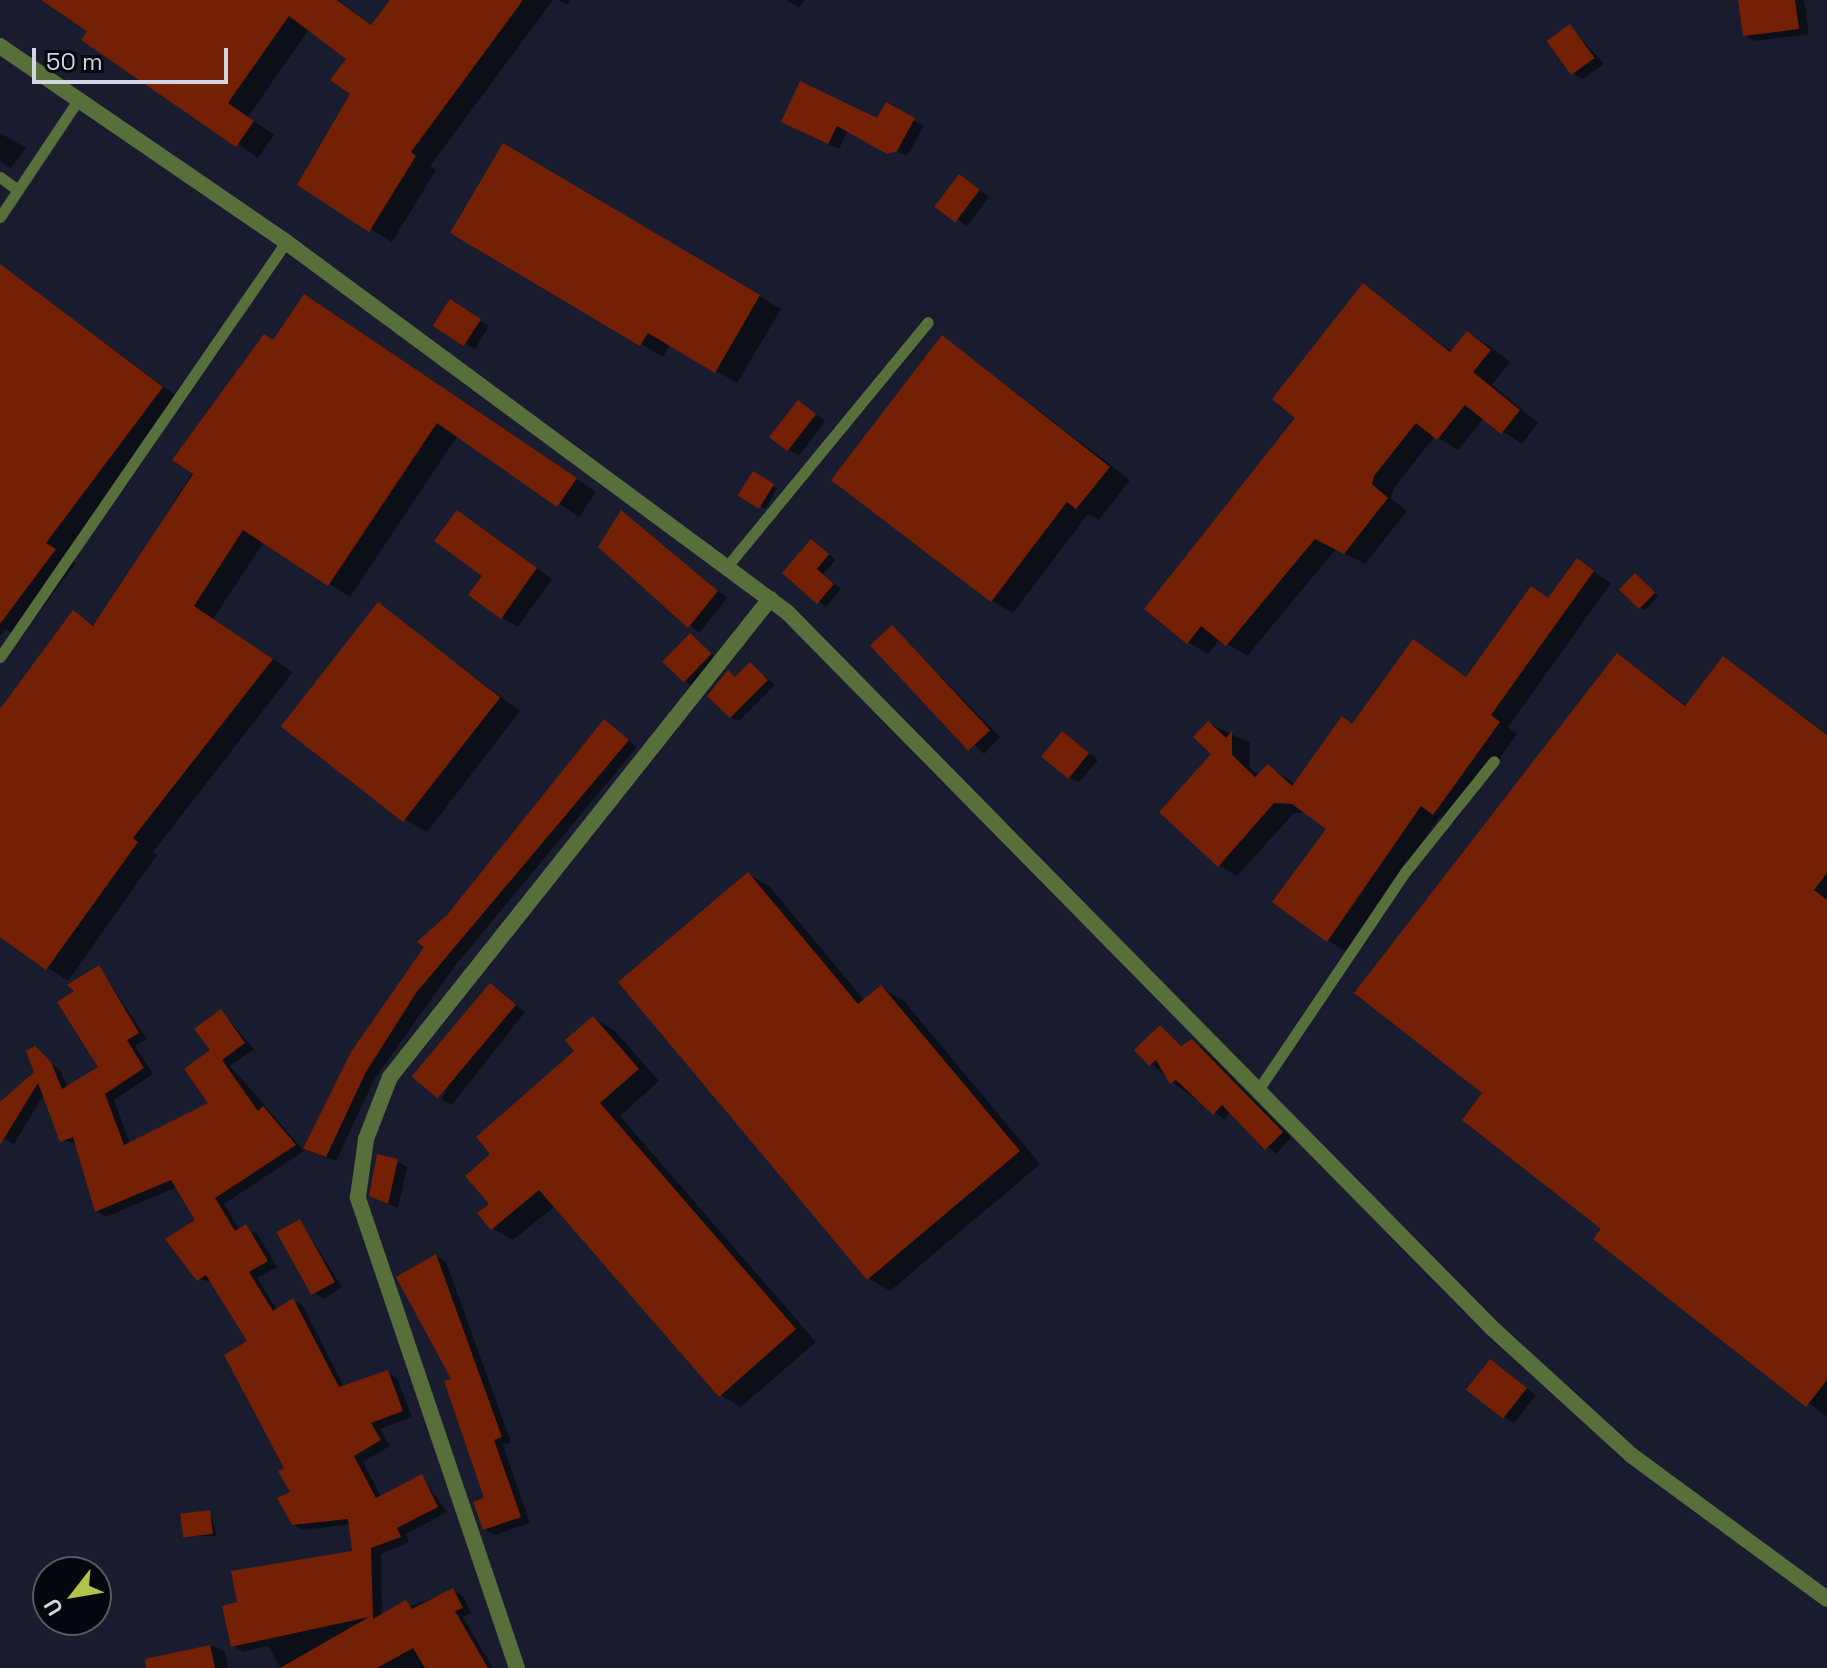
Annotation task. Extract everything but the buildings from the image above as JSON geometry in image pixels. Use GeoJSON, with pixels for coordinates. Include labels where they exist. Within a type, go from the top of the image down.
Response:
{"type":"FeatureCollection","features":[{"type":"Feature","properties":{"kind":"street"},"geometry":{"type":"LineString","coordinates":[[0,46],[286,242],[729,564],[770,599],[1260,1087],[1491,1327],[1631,1455],[1827,1599]]}},
{"type":"Feature","properties":{"kind":"street"},"geometry":{"type":"LineString","coordinates":[[517,1668],[358,1197],[366,1139],[390,1077],[770,599]]}},
{"type":"Feature","properties":{"kind":"lane"},"geometry":{"type":"LineString","coordinates":[[0,217],[78,100]]}},
{"type":"Feature","properties":{"kind":"lane"},"geometry":{"type":"LineString","coordinates":[[0,177],[18,190]]}},
{"type":"Feature","properties":{"kind":"lane"},"geometry":{"type":"LineString","coordinates":[[0,657],[286,242]]}},
{"type":"Feature","properties":{"kind":"lane"},"geometry":{"type":"LineString","coordinates":[[729,564],[928,322]]}},
{"type":"Feature","properties":{"kind":"lane"},"geometry":{"type":"LineString","coordinates":[[1260,1087],[1405,872],[1494,761]]}}]}
